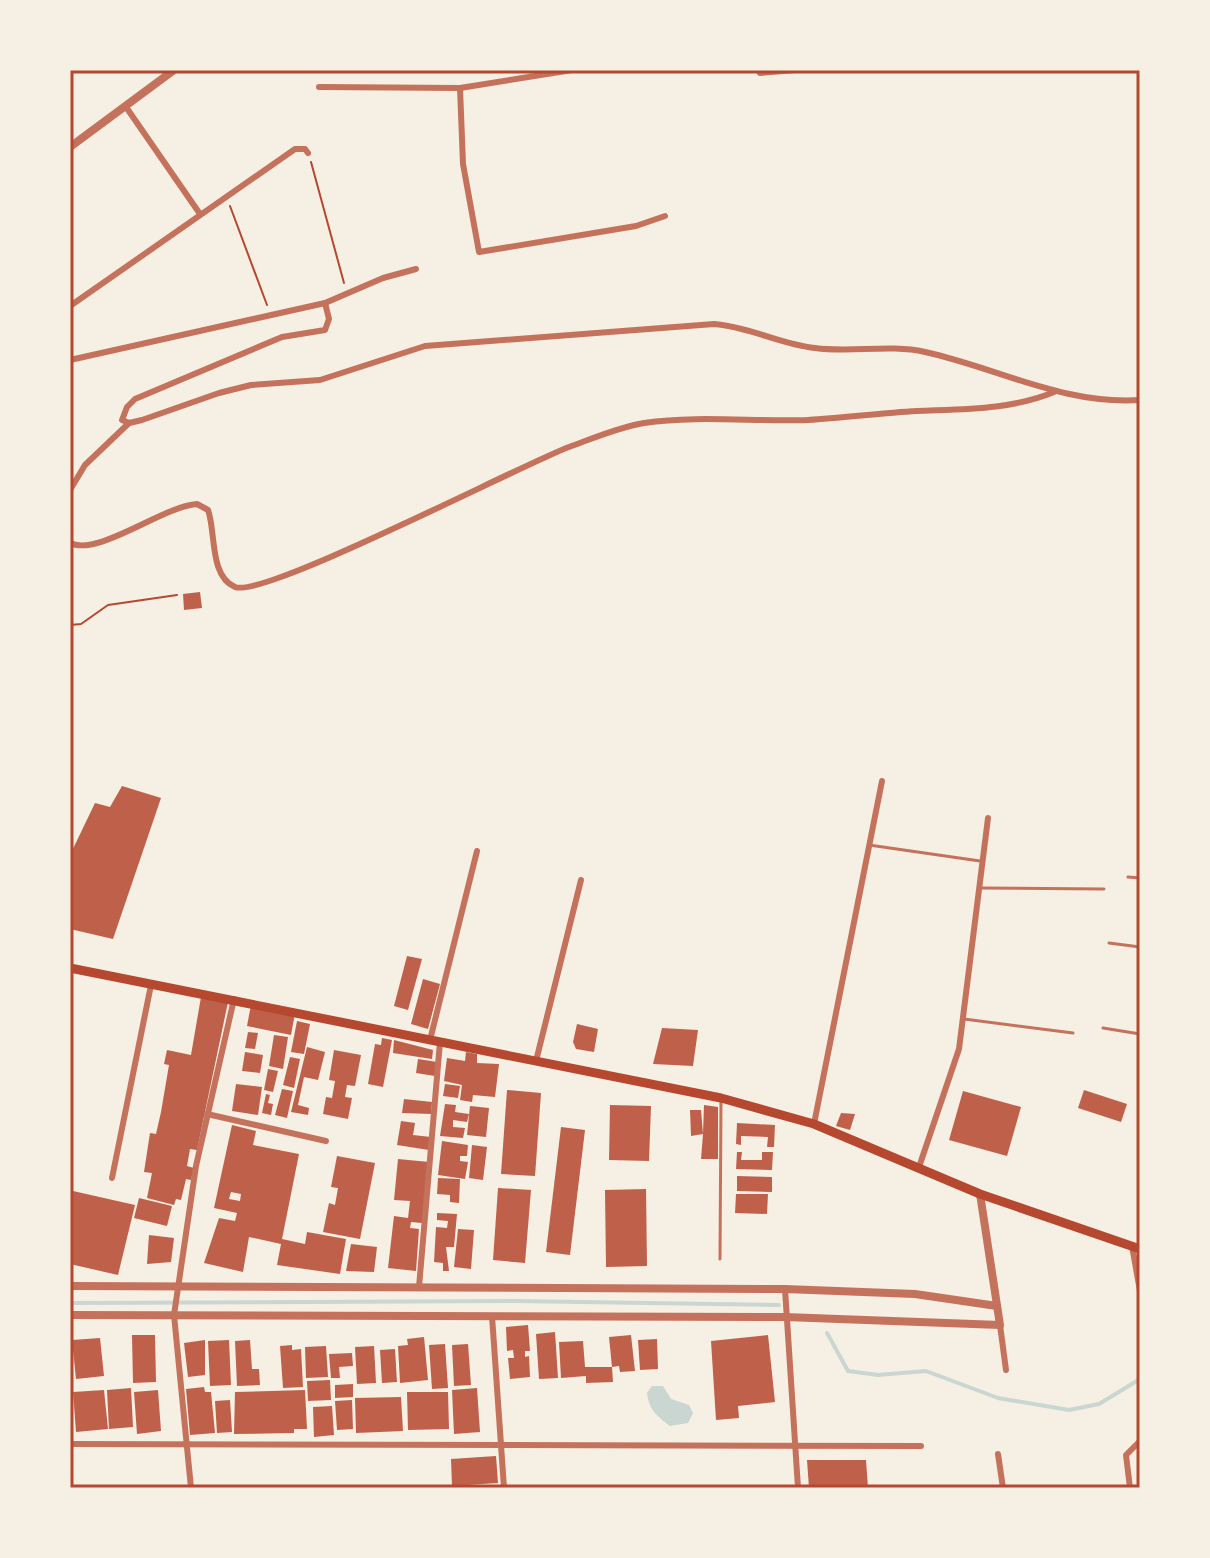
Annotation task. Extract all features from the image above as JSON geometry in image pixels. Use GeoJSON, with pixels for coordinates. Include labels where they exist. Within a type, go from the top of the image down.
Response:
{"type":"FeatureCollection","features":[{"type":"Feature","properties":{"kind":"main road"},"geometry":{"type":"LineString","coordinates":[[70,968],[721,1098],[814,1124],[980,1194],[1136,1247]]}},
{"type":"Feature","properties":{"kind":"street"},"geometry":{"type":"LineString","coordinates":[[70,147],[174,70]]}},
{"type":"Feature","properties":{"kind":"street"},"geometry":{"type":"LineString","coordinates":[[501,70],[504,82]]}},
{"type":"Feature","properties":{"kind":"street"},"geometry":{"type":"LineString","coordinates":[[319,87],[460,88],[572,70]]}},
{"type":"Feature","properties":{"kind":"street"},"geometry":{"type":"LineString","coordinates":[[760,73],[795,70]]}},
{"type":"Feature","properties":{"kind":"street"},"geometry":{"type":"LineString","coordinates":[[460,88],[463,164],[479,252],[636,226],[665,216]]}},
{"type":"Feature","properties":{"kind":"street"},"geometry":{"type":"LineString","coordinates":[[126,107],[200,214]]}},
{"type":"Feature","properties":{"kind":"street"},"geometry":{"type":"LineString","coordinates":[[70,306],[295,149],[305,149],[308,153]]}},
{"type":"Feature","properties":{"kind":"street"},"geometry":{"type":"LineString","coordinates":[[70,360],[325,303],[383,278],[416,269]]}},
{"type":"Feature","properties":{"kind":"street"},"geometry":{"type":"LineString","coordinates":[[129,423],[122,420],[123,413],[135,399],[282,337],[325,330],[329,319],[325,303]]}},
{"type":"Feature","properties":{"kind":"street"},"geometry":{"type":"LineString","coordinates":[[70,490],[85,465],[129,423],[251,385],[320,380],[425,346],[714,324],[752,329],[794,345],[819,349],[928,353],[1054,392],[1115,401],[1140,400]]}},
{"type":"Feature","properties":{"kind":"street"},"geometry":{"type":"LineString","coordinates":[[70,543],[85,546],[103,541],[188,504],[203,506],[211,517],[217,563],[227,581],[243,588],[273,579],[388,530],[564,449],[629,427],[666,421],[808,420],[974,408],[1033,401],[1054,392]]}},
{"type":"Feature","properties":{"kind":"street"},"geometry":{"type":"LineString","coordinates":[[814,1124],[882,781]]}},
{"type":"Feature","properties":{"kind":"street"},"geometry":{"type":"LineString","coordinates":[[919,1167],[953,1074],[964,1019],[988,818]]}},
{"type":"Feature","properties":{"kind":"street"},"geometry":{"type":"LineString","coordinates":[[419,1287],[435,1041],[477,851]]}},
{"type":"Feature","properties":{"kind":"street"},"geometry":{"type":"LineString","coordinates":[[536,1061],[581,880]]}},
{"type":"Feature","properties":{"kind":"street"},"geometry":{"type":"LineString","coordinates":[[112,1178],[151,985]]}},
{"type":"Feature","properties":{"kind":"street"},"geometry":{"type":"LineString","coordinates":[[191,1488],[175,1311],[207,1114],[234,999]]}},
{"type":"Feature","properties":{"kind":"street"},"geometry":{"type":"LineString","coordinates":[[207,1114],[326,1141]]}},
{"type":"Feature","properties":{"kind":"street"},"geometry":{"type":"LineString","coordinates":[[980,1194],[1006,1370]]}},
{"type":"Feature","properties":{"kind":"street"},"geometry":{"type":"LineString","coordinates":[[1136,1247],[1140,1291]]}},
{"type":"Feature","properties":{"kind":"street"},"geometry":{"type":"LineString","coordinates":[[70,1286],[177,1290],[419,1287],[785,1289],[915,1294],[997,1306]]}},
{"type":"Feature","properties":{"kind":"street"},"geometry":{"type":"LineString","coordinates":[[785,1289],[798,1488]]}},
{"type":"Feature","properties":{"kind":"street"},"geometry":{"type":"LineString","coordinates":[[70,1315],[175,1311],[785,1317],[1000,1325]]}},
{"type":"Feature","properties":{"kind":"street"},"geometry":{"type":"LineString","coordinates":[[492,1316],[504,1488]]}},
{"type":"Feature","properties":{"kind":"street"},"geometry":{"type":"LineString","coordinates":[[1130,1488],[1126,1455],[1140,1441]]}},
{"type":"Feature","properties":{"kind":"street"},"geometry":{"type":"LineString","coordinates":[[70,1444],[921,1446]]}},
{"type":"Feature","properties":{"kind":"street"},"geometry":{"type":"LineString","coordinates":[[998,1454],[1003,1488]]}},
{"type":"Feature","properties":{"kind":"lane"},"geometry":{"type":"LineString","coordinates":[[869,845],[984,862]]}},
{"type":"Feature","properties":{"kind":"lane"},"geometry":{"type":"LineString","coordinates":[[1128,877],[1140,878]]}},
{"type":"Feature","properties":{"kind":"lane"},"geometry":{"type":"LineString","coordinates":[[980,888],[1104,889]]}},
{"type":"Feature","properties":{"kind":"lane"},"geometry":{"type":"LineString","coordinates":[[1109,943],[1140,947]]}},
{"type":"Feature","properties":{"kind":"lane"},"geometry":{"type":"LineString","coordinates":[[964,1019],[1073,1033]]}},
{"type":"Feature","properties":{"kind":"lane"},"geometry":{"type":"LineString","coordinates":[[1103,1028],[1140,1034]]}},
{"type":"Feature","properties":{"kind":"lane"},"geometry":{"type":"LineString","coordinates":[[720,1259],[721,1098]]}},
{"type":"Feature","properties":{"kind":"path"},"geometry":{"type":"LineString","coordinates":[[308,153],[348,295]]}},
{"type":"Feature","properties":{"kind":"path"},"geometry":{"type":"LineString","coordinates":[[227,198],[271,316]]}},
{"type":"Feature","properties":{"kind":"path"},"geometry":{"type":"LineString","coordinates":[[70,625],[81,624],[108,605],[177,595]]}},
{"type":"Feature","properties":{"kind":"shaded area"},"geometry":{"type":"Polygon","coordinates":[[[652,1386],[663,1386],[671,1399],[689,1405],[693,1413],[688,1423],[670,1426],[658,1416],[648,1399],[647,1393],[652,1386]]]}},
{"type":"Feature","properties":{"kind":"building"},"geometry":{"type":"Polygon","coordinates":[[[200,592],[202,608],[184,610],[183,594],[200,592]]]}},
{"type":"Feature","properties":{"kind":"building"},"geometry":{"type":"Polygon","coordinates":[[[122,786],[161,798],[113,939],[70,929],[70,855],[95,803],[110,807],[122,786]]]}},
{"type":"Feature","properties":{"kind":"building"},"geometry":{"type":"Polygon","coordinates":[[[407,956],[422,959],[408,1010],[394,1006],[407,956]]]}},
{"type":"Feature","properties":{"kind":"building"},"geometry":{"type":"Polygon","coordinates":[[[423,979],[440,984],[428,1029],[411,1024],[423,979]]]}},
{"type":"Feature","properties":{"kind":"building"},"geometry":{"type":"Polygon","coordinates":[[[201,997],[228,1002],[197,1150],[190,1149],[187,1166],[194,1168],[191,1180],[186,1179],[181,1200],[176,1199],[174,1205],[147,1198],[152,1173],[144,1172],[150,1133],[156,1134],[161,1112],[169,1065],[164,1064],[167,1050],[191,1055],[201,997]]]}},
{"type":"Feature","properties":{"kind":"building"},"geometry":{"type":"Polygon","coordinates":[[[251,1005],[295,1013],[291,1035],[247,1026],[251,1005]]]}},
{"type":"Feature","properties":{"kind":"building"},"geometry":{"type":"Polygon","coordinates":[[[297,1021],[310,1024],[304,1054],[291,1052],[297,1021]]]}},
{"type":"Feature","properties":{"kind":"building"},"geometry":{"type":"Polygon","coordinates":[[[577,1024],[598,1029],[594,1052],[576,1049],[573,1042],[577,1024]]]}},
{"type":"Feature","properties":{"kind":"building"},"geometry":{"type":"Polygon","coordinates":[[[662,1028],[698,1030],[693,1066],[653,1064],[662,1028]]]}},
{"type":"Feature","properties":{"kind":"building"},"geometry":{"type":"Polygon","coordinates":[[[248,1032],[258,1033],[255,1049],[245,1048],[248,1032]]]}},
{"type":"Feature","properties":{"kind":"building"},"geometry":{"type":"Polygon","coordinates":[[[274,1035],[288,1037],[283,1069],[269,1066],[274,1035]]]}},
{"type":"Feature","properties":{"kind":"building"},"geometry":{"type":"Polygon","coordinates":[[[382,1038],[392,1040],[383,1087],[368,1084],[375,1044],[381,1045],[382,1038]]]}},
{"type":"Feature","properties":{"kind":"building"},"geometry":{"type":"Polygon","coordinates":[[[394,1040],[433,1050],[432,1059],[393,1053],[394,1040]]]}},
{"type":"Feature","properties":{"kind":"building"},"geometry":{"type":"Polygon","coordinates":[[[307,1047],[325,1052],[318,1080],[304,1077],[298,1105],[309,1108],[308,1115],[291,1112],[307,1047]]]}},
{"type":"Feature","properties":{"kind":"building"},"geometry":{"type":"Polygon","coordinates":[[[334,1050],[361,1055],[355,1086],[347,1085],[345,1097],[352,1098],[348,1119],[323,1114],[326,1097],[332,1098],[335,1081],[329,1080],[334,1050]]]}},
{"type":"Feature","properties":{"kind":"building"},"geometry":{"type":"Polygon","coordinates":[[[245,1052],[263,1055],[260,1073],[242,1071],[245,1052]]]}},
{"type":"Feature","properties":{"kind":"building"},"geometry":{"type":"Polygon","coordinates":[[[466,1052],[477,1054],[477,1063],[499,1064],[495,1097],[473,1095],[472,1102],[460,1100],[462,1085],[444,1081],[447,1058],[465,1061],[466,1052]]]}},
{"type":"Feature","properties":{"kind":"building"},"geometry":{"type":"Polygon","coordinates":[[[290,1057],[300,1059],[294,1088],[283,1085],[290,1057]]]}},
{"type":"Feature","properties":{"kind":"building"},"geometry":{"type":"Polygon","coordinates":[[[418,1059],[437,1062],[435,1076],[416,1073],[418,1059]]]}},
{"type":"Feature","properties":{"kind":"building"},"geometry":{"type":"Polygon","coordinates":[[[268,1069],[278,1071],[273,1092],[264,1090],[268,1069]]]}},
{"type":"Feature","properties":{"kind":"building"},"geometry":{"type":"Polygon","coordinates":[[[236,1084],[262,1087],[258,1115],[232,1111],[236,1084]]]}},
{"type":"Feature","properties":{"kind":"building"},"geometry":{"type":"Polygon","coordinates":[[[445,1084],[460,1086],[458,1098],[443,1096],[445,1084]]]}},
{"type":"Feature","properties":{"kind":"building"},"geometry":{"type":"Polygon","coordinates":[[[282,1089],[293,1091],[287,1118],[275,1115],[282,1089]]]}},
{"type":"Feature","properties":{"kind":"building"},"geometry":{"type":"Polygon","coordinates":[[[507,1090],[541,1093],[535,1176],[501,1174],[507,1090]]]}},
{"type":"Feature","properties":{"kind":"building"},"geometry":{"type":"Polygon","coordinates":[[[1084,1090],[1127,1104],[1121,1122],[1078,1108],[1084,1090]]]}},
{"type":"Feature","properties":{"kind":"building"},"geometry":{"type":"Polygon","coordinates":[[[963,1091],[1021,1107],[1007,1156],[949,1140],[963,1091]]]}},
{"type":"Feature","properties":{"kind":"building"},"geometry":{"type":"Polygon","coordinates":[[[266,1094],[270,1095],[268,1103],[273,1104],[271,1115],[262,1113],[266,1094]]]}},
{"type":"Feature","properties":{"kind":"building"},"geometry":{"type":"Polygon","coordinates":[[[404,1099],[432,1102],[431,1114],[402,1113],[404,1099]]]}},
{"type":"Feature","properties":{"kind":"building"},"geometry":{"type":"Polygon","coordinates":[[[445,1104],[456,1105],[455,1112],[469,1114],[467,1122],[453,1120],[453,1127],[465,1128],[463,1138],[440,1136],[445,1104]]]}},
{"type":"Feature","properties":{"kind":"building"},"geometry":{"type":"Polygon","coordinates":[[[610,1105],[651,1106],[649,1161],[609,1160],[610,1105]]]}},
{"type":"Feature","properties":{"kind":"building"},"geometry":{"type":"Polygon","coordinates":[[[704,1105],[718,1107],[718,1159],[701,1159],[704,1105]]]}},
{"type":"Feature","properties":{"kind":"building"},"geometry":{"type":"Polygon","coordinates":[[[470,1106],[489,1108],[486,1137],[467,1135],[470,1106]]]}},
{"type":"Feature","properties":{"kind":"building"},"geometry":{"type":"Polygon","coordinates":[[[690,1110],[701,1110],[703,1134],[691,1136],[690,1110]]]}},
{"type":"Feature","properties":{"kind":"building"},"geometry":{"type":"Polygon","coordinates":[[[841,1113],[855,1114],[850,1130],[836,1126],[841,1113]]]}},
{"type":"Feature","properties":{"kind":"building"},"geometry":{"type":"Polygon","coordinates":[[[401,1121],[415,1123],[413,1135],[431,1137],[429,1150],[397,1145],[401,1121]]]}},
{"type":"Feature","properties":{"kind":"building"},"geometry":{"type":"Polygon","coordinates":[[[737,1123],[775,1125],[774,1147],[767,1147],[768,1137],[741,1136],[741,1145],[736,1144],[737,1123]]]}},
{"type":"Feature","properties":{"kind":"building"},"geometry":{"type":"Polygon","coordinates":[[[232,1125],[256,1131],[253,1145],[299,1154],[282,1239],[305,1244],[307,1232],[346,1239],[340,1274],[277,1265],[281,1244],[249,1237],[243,1272],[204,1263],[219,1218],[235,1221],[237,1213],[214,1208],[232,1125]],[[231,1192],[229,1199],[240,1201],[241,1194],[231,1192]]]}},
{"type":"Feature","properties":{"kind":"building"},"geometry":{"type":"Polygon","coordinates":[[[561,1127],[585,1130],[570,1255],[546,1252],[561,1127]]]}},
{"type":"Feature","properties":{"kind":"building"},"geometry":{"type":"Polygon","coordinates":[[[442,1141],[468,1145],[467,1156],[460,1156],[460,1161],[468,1162],[465,1179],[438,1175],[442,1141]]]}},
{"type":"Feature","properties":{"kind":"building"},"geometry":{"type":"Polygon","coordinates":[[[472,1145],[487,1147],[483,1180],[469,1178],[472,1145]]]}},
{"type":"Feature","properties":{"kind":"building"},"geometry":{"type":"Polygon","coordinates":[[[737,1152],[742,1152],[741,1160],[762,1160],[762,1152],[773,1152],[772,1170],[736,1169],[737,1152]]]}},
{"type":"Feature","properties":{"kind":"building"},"geometry":{"type":"Polygon","coordinates":[[[337,1156],[375,1163],[360,1239],[323,1232],[329,1203],[335,1205],[338,1188],[331,1187],[337,1156]]]}},
{"type":"Feature","properties":{"kind":"building"},"geometry":{"type":"Polygon","coordinates":[[[398,1159],[429,1162],[422,1223],[411,1222],[410,1228],[419,1229],[416,1271],[388,1268],[394,1216],[408,1218],[410,1201],[394,1200],[398,1159]]]}},
{"type":"Feature","properties":{"kind":"building"},"geometry":{"type":"Polygon","coordinates":[[[737,1176],[772,1177],[772,1192],[737,1191],[737,1176]]]}},
{"type":"Feature","properties":{"kind":"building"},"geometry":{"type":"Polygon","coordinates":[[[438,1178],[460,1179],[459,1203],[450,1202],[450,1195],[437,1194],[438,1178]]]}},
{"type":"Feature","properties":{"kind":"building"},"geometry":{"type":"Polygon","coordinates":[[[498,1188],[531,1190],[525,1263],[493,1260],[498,1188]]]}},
{"type":"Feature","properties":{"kind":"building"},"geometry":{"type":"Polygon","coordinates":[[[646,1189],[647,1266],[606,1267],[605,1190],[646,1189]]]}},
{"type":"Feature","properties":{"kind":"building"},"geometry":{"type":"Polygon","coordinates":[[[73,1191],[135,1205],[118,1275],[70,1264],[73,1191]]]}},
{"type":"Feature","properties":{"kind":"building"},"geometry":{"type":"Polygon","coordinates":[[[736,1194],[768,1194],[767,1214],[735,1213],[736,1194]]]}},
{"type":"Feature","properties":{"kind":"building"},"geometry":{"type":"Polygon","coordinates":[[[139,1198],[172,1206],[167,1226],[134,1218],[139,1198]]]}},
{"type":"Feature","properties":{"kind":"building"},"geometry":{"type":"Polygon","coordinates":[[[437,1213],[457,1214],[454,1247],[446,1247],[449,1271],[443,1271],[443,1263],[434,1262],[436,1227],[447,1228],[448,1221],[437,1220],[437,1213]]]}},
{"type":"Feature","properties":{"kind":"building"},"geometry":{"type":"Polygon","coordinates":[[[458,1229],[474,1230],[471,1269],[454,1267],[458,1229]]]}},
{"type":"Feature","properties":{"kind":"building"},"geometry":{"type":"Polygon","coordinates":[[[149,1235],[174,1238],[171,1262],[147,1264],[149,1235]]]}},
{"type":"Feature","properties":{"kind":"building"},"geometry":{"type":"Polygon","coordinates":[[[351,1244],[377,1247],[374,1272],[346,1271],[351,1244]]]}},
{"type":"Feature","properties":{"kind":"building"},"geometry":{"type":"Polygon","coordinates":[[[528,1325],[530,1351],[525,1351],[525,1357],[529,1356],[530,1377],[510,1379],[508,1358],[514,1358],[513,1350],[507,1351],[506,1327],[528,1325]]]}},
{"type":"Feature","properties":{"kind":"building"},"geometry":{"type":"Polygon","coordinates":[[[555,1332],[558,1378],[539,1379],[536,1334],[555,1332]]]}},
{"type":"Feature","properties":{"kind":"building"},"geometry":{"type":"Polygon","coordinates":[[[132,1335],[155,1335],[156,1382],[133,1383],[132,1335]]]}},
{"type":"Feature","properties":{"kind":"building"},"geometry":{"type":"Polygon","coordinates":[[[631,1335],[635,1371],[620,1372],[619,1366],[612,1367],[609,1337],[631,1335]]]}},
{"type":"Feature","properties":{"kind":"building"},"geometry":{"type":"Polygon","coordinates":[[[768,1335],[775,1402],[738,1406],[739,1418],[716,1420],[711,1341],[768,1335]]]}},
{"type":"Feature","properties":{"kind":"building"},"geometry":{"type":"Polygon","coordinates":[[[424,1337],[428,1380],[400,1383],[398,1346],[408,1345],[407,1339],[424,1337]]]}},
{"type":"Feature","properties":{"kind":"building"},"geometry":{"type":"Polygon","coordinates":[[[100,1338],[104,1376],[76,1379],[72,1340],[100,1338]]]}},
{"type":"Feature","properties":{"kind":"building"},"geometry":{"type":"Polygon","coordinates":[[[657,1339],[658,1369],[640,1370],[638,1340],[657,1339]]]}},
{"type":"Feature","properties":{"kind":"building"},"geometry":{"type":"Polygon","coordinates":[[[205,1340],[205,1375],[188,1377],[184,1343],[205,1340]]]}},
{"type":"Feature","properties":{"kind":"building"},"geometry":{"type":"Polygon","coordinates":[[[229,1340],[231,1385],[210,1386],[208,1341],[229,1340]]]}},
{"type":"Feature","properties":{"kind":"building"},"geometry":{"type":"Polygon","coordinates":[[[250,1340],[252,1369],[259,1369],[260,1385],[237,1386],[235,1341],[250,1340]]]}},
{"type":"Feature","properties":{"kind":"building"},"geometry":{"type":"Polygon","coordinates":[[[583,1341],[585,1367],[612,1367],[613,1382],[586,1383],[586,1376],[561,1378],[559,1342],[583,1341]]]}},
{"type":"Feature","properties":{"kind":"building"},"geometry":{"type":"Polygon","coordinates":[[[445,1344],[448,1388],[432,1389],[429,1345],[445,1344]]]}},
{"type":"Feature","properties":{"kind":"building"},"geometry":{"type":"Polygon","coordinates":[[[468,1344],[471,1385],[454,1386],[452,1345],[468,1344]]]}},
{"type":"Feature","properties":{"kind":"building"},"geometry":{"type":"Polygon","coordinates":[[[292,1345],[292,1350],[301,1349],[303,1387],[283,1388],[280,1346],[292,1345]]]}},
{"type":"Feature","properties":{"kind":"building"},"geometry":{"type":"Polygon","coordinates":[[[326,1346],[328,1377],[306,1378],[305,1347],[326,1346]]]}},
{"type":"Feature","properties":{"kind":"building"},"geometry":{"type":"Polygon","coordinates":[[[374,1346],[376,1383],[357,1384],[355,1347],[374,1346]]]}},
{"type":"Feature","properties":{"kind":"building"},"geometry":{"type":"Polygon","coordinates":[[[395,1349],[397,1382],[382,1383],[380,1350],[395,1349]]]}},
{"type":"Feature","properties":{"kind":"building"},"geometry":{"type":"Polygon","coordinates":[[[352,1353],[353,1366],[339,1367],[340,1378],[331,1378],[329,1354],[352,1353]]]}},
{"type":"Feature","properties":{"kind":"building"},"geometry":{"type":"Polygon","coordinates":[[[330,1380],[331,1400],[308,1401],[307,1381],[330,1380]]]}},
{"type":"Feature","properties":{"kind":"building"},"geometry":{"type":"Polygon","coordinates":[[[353,1384],[353,1397],[335,1398],[335,1385],[353,1384]]]}},
{"type":"Feature","properties":{"kind":"building"},"geometry":{"type":"Polygon","coordinates":[[[204,1387],[205,1392],[211,1392],[215,1433],[190,1435],[186,1389],[204,1387]]]}},
{"type":"Feature","properties":{"kind":"building"},"geometry":{"type":"Polygon","coordinates":[[[131,1388],[133,1427],[109,1429],[107,1390],[131,1388]]]}},
{"type":"Feature","properties":{"kind":"building"},"geometry":{"type":"Polygon","coordinates":[[[477,1388],[480,1432],[454,1434],[452,1390],[477,1388]]]}},
{"type":"Feature","properties":{"kind":"building"},"geometry":{"type":"Polygon","coordinates":[[[104,1390],[108,1429],[76,1432],[73,1392],[104,1390]]]}},
{"type":"Feature","properties":{"kind":"building"},"geometry":{"type":"Polygon","coordinates":[[[158,1390],[161,1431],[137,1434],[134,1392],[158,1390]]]}},
{"type":"Feature","properties":{"kind":"building"},"geometry":{"type":"Polygon","coordinates":[[[305,1390],[307,1429],[294,1429],[294,1433],[234,1434],[235,1392],[305,1390]]]}},
{"type":"Feature","properties":{"kind":"building"},"geometry":{"type":"Polygon","coordinates":[[[407,1392],[448,1392],[449,1429],[408,1430],[407,1392]]]}},
{"type":"Feature","properties":{"kind":"building"},"geometry":{"type":"Polygon","coordinates":[[[401,1397],[403,1431],[356,1433],[355,1398],[401,1397]]]}},
{"type":"Feature","properties":{"kind":"building"},"geometry":{"type":"Polygon","coordinates":[[[230,1400],[232,1432],[217,1433],[215,1401],[230,1400]]]}},
{"type":"Feature","properties":{"kind":"building"},"geometry":{"type":"Polygon","coordinates":[[[352,1400],[353,1429],[337,1430],[335,1401],[352,1400]]]}},
{"type":"Feature","properties":{"kind":"building"},"geometry":{"type":"Polygon","coordinates":[[[332,1406],[334,1435],[314,1437],[313,1407],[332,1406]]]}},
{"type":"Feature","properties":{"kind":"building"},"geometry":{"type":"Polygon","coordinates":[[[496,1456],[498,1483],[452,1486],[451,1459],[496,1456]]]}},
{"type":"Feature","properties":{"kind":"building"},"geometry":{"type":"Polygon","coordinates":[[[807,1460],[866,1460],[868,1488],[809,1488],[807,1460]]]}},
{"type":"Feature","properties":{"kind":"waterway"},"geometry":{"type":"LineString","coordinates":[[70,1303],[514,1301],[779,1305]]}},
{"type":"Feature","properties":{"kind":"waterway"},"geometry":{"type":"LineString","coordinates":[[827,1333],[848,1371],[878,1375],[926,1371],[998,1398],[1069,1410],[1099,1404],[1140,1379]]}}]}
